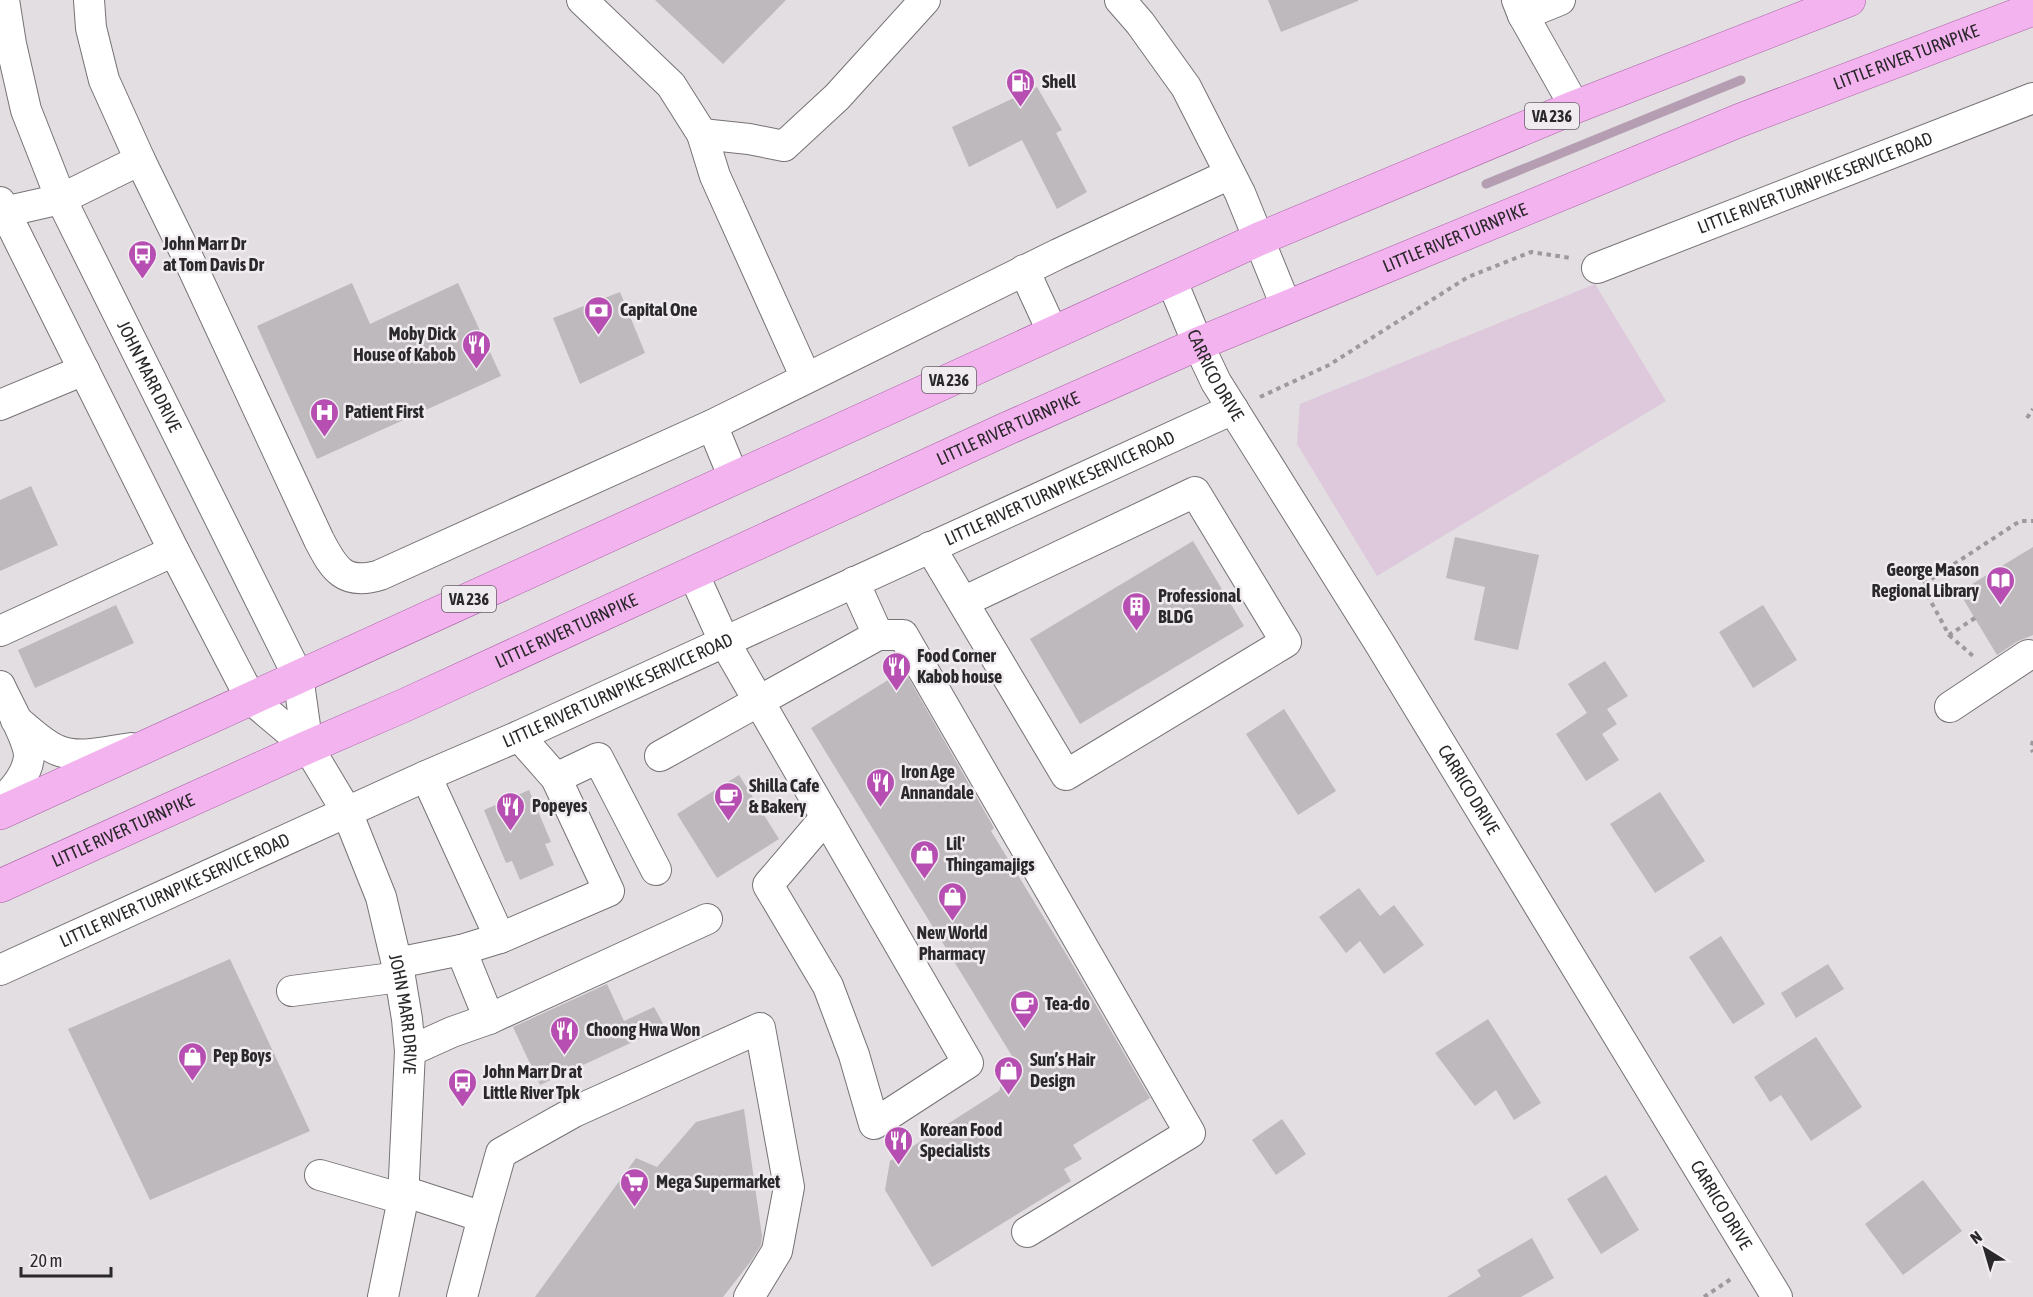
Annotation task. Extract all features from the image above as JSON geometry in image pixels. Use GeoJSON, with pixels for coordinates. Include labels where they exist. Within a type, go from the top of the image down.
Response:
{"type":"FeatureCollection","features":[{"type":"Feature","properties":{"kind":"main road","name":"VA 236"},"geometry":{"type":"LineString","coordinates":[[0,813],[1258,239],[1575,106],[1849,0]]}},
{"type":"Feature","properties":{"kind":"main road","name":"LITTLE RIVER TURNPIKE"},"geometry":{"type":"LineString","coordinates":[[0,886],[308,747],[416,701],[1006,429],[1286,306],[1738,121],[2029,10]]}},
{"type":"Feature","properties":{"kind":"street","name":"JOHN MARR DRIVE"},"geometry":{"type":"LineString","coordinates":[[4,0],[26,110],[61,199],[298,676],[308,747]]}},
{"type":"Feature","properties":{"kind":"street"},"geometry":{"type":"LineString","coordinates":[[89,0],[91,28],[104,80],[140,160],[331,563],[339,572],[359,579],[380,575],[712,425],[1024,270],[1230,174]]}},
{"type":"Feature","properties":{"kind":"street"},"geometry":{"type":"LineString","coordinates":[[582,0],[671,85],[702,134],[715,176],[806,378]]}},
{"type":"Feature","properties":{"kind":"street"},"geometry":{"type":"LineString","coordinates":[[702,134],[749,139],[784,146],[837,97],[925,0]]}},
{"type":"Feature","properties":{"kind":"street"},"geometry":{"type":"LineString","coordinates":[[1120,0],[1140,23],[1186,87],[1240,193],[1286,306]]}},
{"type":"Feature","properties":{"kind":"street"},"geometry":{"type":"LineString","coordinates":[[1560,0],[1520,7],[1575,106]]}},
{"type":"Feature","properties":{"kind":"street","name":"LITTLE RIVER TURNPIKE SERVICE ROAD"},"geometry":{"type":"LineString","coordinates":[[1597,268],[2033,98]]}},
{"type":"Feature","properties":{"kind":"street"},"geometry":{"type":"LineString","coordinates":[[1,209],[61,199],[140,160]]}},
{"type":"Feature","properties":{"kind":"street","name":"JOHN MARR DRIVE"},"geometry":{"type":"LineString","coordinates":[[1,209],[251,699],[308,747],[347,812],[381,897],[398,970],[410,1051],[403,1195],[382,1297]]}},
{"type":"Feature","properties":{"kind":"street"},"geometry":{"type":"LineString","coordinates":[[1024,270],[1053,333]]}},
{"type":"Feature","properties":{"kind":"street","name":"CARRICO DRIVE"},"geometry":{"type":"LineString","coordinates":[[1171,279],[1216,382],[1380,644],[1777,1297]]}},
{"type":"Feature","properties":{"kind":"street"},"geometry":{"type":"LineString","coordinates":[[0,405],[84,370]]}},
{"type":"Feature","properties":{"kind":"street","name":"LITTLE RIVER TURNPIKE SERVICE ROAD"},"geometry":{"type":"LineString","coordinates":[[0,970],[519,736],[1233,409]]}},
{"type":"Feature","properties":{"kind":"street"},"geometry":{"type":"LineString","coordinates":[[712,425],[734,478]]}},
{"type":"Feature","properties":{"kind":"street"},"geometry":{"type":"LineString","coordinates":[[930,547],[1066,775],[1286,642],[1195,492],[963,602]]}},
{"type":"Feature","properties":{"kind":"street"},"geometry":{"type":"LineString","coordinates":[[0,631],[174,551]]}},
{"type":"Feature","properties":{"kind":"street"},"geometry":{"type":"LineString","coordinates":[[693,573],[724,641],[759,700],[968,1063],[874,1124],[854,1055],[828,986],[768,885],[826,817]]}},
{"type":"Feature","properties":{"kind":"street"},"geometry":{"type":"LineString","coordinates":[[854,582],[878,635]]}},
{"type":"Feature","properties":{"kind":"street"},"geometry":{"type":"LineString","coordinates":[[660,756],[878,635],[903,635],[1190,1133],[1027,1233]]}},
{"type":"Feature","properties":{"kind":"street"},"geometry":{"type":"LineString","coordinates":[[1950,707],[2028,655]]}},
{"type":"Feature","properties":{"kind":"street"},"geometry":{"type":"LineString","coordinates":[[0,686],[8,724],[28,748],[28,763],[14,788],[0,804]]}},
{"type":"Feature","properties":{"kind":"street"},"geometry":{"type":"LineString","coordinates":[[8,724],[66,753],[83,754],[146,747]]}},
{"type":"Feature","properties":{"kind":"street"},"geometry":{"type":"LineString","coordinates":[[292,991],[398,970],[500,938],[609,891],[556,777],[519,736]]}},
{"type":"Feature","properties":{"kind":"street"},"geometry":{"type":"LineString","coordinates":[[556,777],[598,758],[656,870]]}},
{"type":"Feature","properties":{"kind":"street"},"geometry":{"type":"LineString","coordinates":[[426,776],[500,938]]}},
{"type":"Feature","properties":{"kind":"street"},"geometry":{"type":"LineString","coordinates":[[410,1051],[452,1032],[489,1019],[707,919]]}},
{"type":"Feature","properties":{"kind":"street"},"geometry":{"type":"LineString","coordinates":[[460,950],[489,1019]]}},
{"type":"Feature","properties":{"kind":"street"},"geometry":{"type":"LineString","coordinates":[[462,1297],[501,1153],[574,1112],[760,1028],[789,1187],[777,1251],[749,1297]]}},
{"type":"Feature","properties":{"kind":"street"},"geometry":{"type":"LineString","coordinates":[[320,1175],[483,1217]]}},
{"type":"Feature","properties":{"kind":"path"},"geometry":{"type":"LineString","coordinates":[[1233,409],[1329,365],[1468,277],[1531,252],[1577,259],[1597,268]]}},
{"type":"Feature","properties":{"kind":"path"},"geometry":{"type":"LineString","coordinates":[[2027,418],[2033,409]]}},
{"type":"Feature","properties":{"kind":"path"},"geometry":{"type":"LineString","coordinates":[[1975,618],[1949,634],[1922,585],[2020,521],[2033,521]]}},
{"type":"Feature","properties":{"kind":"path"},"geometry":{"type":"LineString","coordinates":[[2033,741],[2031,748],[2033,752]]}},
{"type":"Feature","properties":{"kind":"shaded area"},"geometry":{"type":"Polygon","coordinates":[[[1595,284],[1666,401],[1377,576],[1297,444],[1300,404],[1595,284]]]}},
{"type":"Feature","properties":{"kind":"building"},"geometry":{"type":"Polygon","coordinates":[[[655,0],[786,0],[723,64],[655,0]]]}},
{"type":"Feature","properties":{"kind":"building"},"geometry":{"type":"Polygon","coordinates":[[[1268,0],[1358,0],[1358,1],[1281,32],[1268,0]]]}},
{"type":"Feature","properties":{"kind":"building","name":"Shell"},"geometry":{"type":"Polygon","coordinates":[[[1037,87],[1062,130],[1056,133],[1087,192],[1057,209],[1022,140],[969,167],[952,127],[1037,87]]]}},
{"type":"Feature","properties":{"kind":"building"},"geometry":{"type":"Polygon","coordinates":[[[352,283],[370,324],[458,283],[501,376],[317,459],[257,326],[352,283]]]}},
{"type":"Feature","properties":{"kind":"building","name":"Capital One"},"geometry":{"type":"Polygon","coordinates":[[[620,292],[645,353],[580,384],[553,318],[620,292]]]}},
{"type":"Feature","properties":{"kind":"building"},"geometry":{"type":"Polygon","coordinates":[[[31,486],[58,545],[0,571],[0,500],[31,486]]]}},
{"type":"Feature","properties":{"kind":"building"},"geometry":{"type":"Polygon","coordinates":[[[1455,537],[1539,555],[1518,650],[1474,640],[1485,587],[1446,578],[1455,537]]]}},
{"type":"Feature","properties":{"kind":"building","name":"Professional BLDG"},"geometry":{"type":"Polygon","coordinates":[[[1193,541],[1244,626],[1080,724],[1030,639],[1193,541]]]}},
{"type":"Feature","properties":{"kind":"building","name":"George Mason Regional Library"},"geometry":{"type":"Polygon","coordinates":[[[2033,547],[2033,635],[2018,641],[1997,655],[1959,592],[2033,547]]]}},
{"type":"Feature","properties":{"kind":"building"},"geometry":{"type":"Polygon","coordinates":[[[116,605],[134,643],[35,688],[18,650],[116,605]]]}},
{"type":"Feature","properties":{"kind":"building"},"geometry":{"type":"Polygon","coordinates":[[[1763,605],[1797,660],[1753,688],[1719,632],[1763,605]]]}},
{"type":"Feature","properties":{"kind":"building"},"geometry":{"type":"Polygon","coordinates":[[[1605,661],[1628,696],[1607,709],[1617,724],[1602,734],[1619,760],[1586,781],[1556,734],[1587,713],[1568,684],[1605,661]]]}},
{"type":"Feature","properties":{"kind":"building"},"geometry":{"type":"Polygon","coordinates":[[[904,670],[994,828],[991,831],[1150,1098],[1073,1145],[1082,1159],[1064,1169],[1071,1181],[932,1267],[885,1190],[890,1161],[999,1091],[1012,1056],[811,728],[904,670]]]}},
{"type":"Feature","properties":{"kind":"building"},"geometry":{"type":"Polygon","coordinates":[[[1284,709],[1336,791],[1298,815],[1246,734],[1284,709]]]}},
{"type":"Feature","properties":{"kind":"building"},"geometry":{"type":"Polygon","coordinates":[[[739,775],[779,839],[717,878],[677,814],[739,775]]]}},
{"type":"Feature","properties":{"kind":"building"},"geometry":{"type":"Polygon","coordinates":[[[529,790],[551,842],[545,844],[554,865],[520,880],[512,861],[506,863],[484,810],[529,790]]]}},
{"type":"Feature","properties":{"kind":"building"},"geometry":{"type":"Polygon","coordinates":[[[1660,792],[1705,861],[1655,893],[1610,824],[1660,792]]]}},
{"type":"Feature","properties":{"kind":"building"},"geometry":{"type":"Polygon","coordinates":[[[1359,888],[1380,916],[1394,905],[1424,945],[1384,974],[1360,941],[1346,953],[1319,917],[1359,888]]]}},
{"type":"Feature","properties":{"kind":"building"},"geometry":{"type":"Polygon","coordinates":[[[1721,936],[1765,1004],[1733,1024],[1689,957],[1721,936]]]}},
{"type":"Feature","properties":{"kind":"building"},"geometry":{"type":"Polygon","coordinates":[[[230,959],[310,1131],[150,1200],[68,1029],[230,959]]]}},
{"type":"Feature","properties":{"kind":"building"},"geometry":{"type":"Polygon","coordinates":[[[1828,964],[1844,989],[1796,1018],[1781,993],[1828,964]]]}},
{"type":"Feature","properties":{"kind":"building","name":"Choong Hwa Won"},"geometry":{"type":"Polygon","coordinates":[[[607,984],[624,1021],[654,1007],[665,1027],[540,1085],[513,1027],[607,984]]]}},
{"type":"Feature","properties":{"kind":"building"},"geometry":{"type":"Polygon","coordinates":[[[1488,1019],[1541,1103],[1514,1120],[1496,1090],[1475,1106],[1435,1053],[1488,1019]]]}},
{"type":"Feature","properties":{"kind":"building"},"geometry":{"type":"Polygon","coordinates":[[[1816,1037],[1862,1107],[1811,1141],[1781,1095],[1770,1102],[1754,1077],[1816,1037]]]}},
{"type":"Feature","properties":{"kind":"building"},"geometry":{"type":"Polygon","coordinates":[[[744,1109],[762,1236],[761,1245],[723,1297],[535,1297],[636,1158],[657,1167],[696,1122],[744,1109]]]}},
{"type":"Feature","properties":{"kind":"building"},"geometry":{"type":"Polygon","coordinates":[[[1282,1119],[1306,1154],[1276,1175],[1252,1140],[1282,1119]]]}},
{"type":"Feature","properties":{"kind":"building"},"geometry":{"type":"Polygon","coordinates":[[[1606,1175],[1639,1230],[1601,1254],[1567,1199],[1606,1175]]]}},
{"type":"Feature","properties":{"kind":"building"},"geometry":{"type":"Polygon","coordinates":[[[1923,1180],[1962,1231],[1903,1275],[1865,1224],[1923,1180]]]}},
{"type":"Feature","properties":{"kind":"building"},"geometry":{"type":"Polygon","coordinates":[[[1532,1238],[1554,1278],[1521,1297],[1447,1297],[1481,1276],[1477,1270],[1532,1238]]]}},
{"type":"Feature","properties":{"kind":"waterway"},"geometry":{"type":"LineString","coordinates":[[1486,184],[1741,80]]}},
{"type":"Feature","properties":{"kind":"place","name":"Shell"},"geometry":{"type":"Point","coordinates":[1021,108]}},
{"type":"Feature","properties":{"kind":"place","name":"John Marr Dr at Tom Davis Dr"},"geometry":{"type":"Point","coordinates":[142,280]}},
{"type":"Feature","properties":{"kind":"place","name":"Capital One"},"geometry":{"type":"Point","coordinates":[599,336]}},
{"type":"Feature","properties":{"kind":"place","name":"Moby Dick House of Kabob"},"geometry":{"type":"Point","coordinates":[477,370]}},
{"type":"Feature","properties":{"kind":"place","name":"Patient First"},"geometry":{"type":"Point","coordinates":[324,438]}},
{"type":"Feature","properties":{"kind":"place","name":"George Mason Regional Library"},"geometry":{"type":"Point","coordinates":[2000,606]}},
{"type":"Feature","properties":{"kind":"place","name":"Professional BLDG"},"geometry":{"type":"Point","coordinates":[1137,632]}},
{"type":"Feature","properties":{"kind":"place","name":"Food Corner Kabob house"},"geometry":{"type":"Point","coordinates":[896,692]}},
{"type":"Feature","properties":{"kind":"place","name":"Iron Age Annandale"},"geometry":{"type":"Point","coordinates":[880,808]}},
{"type":"Feature","properties":{"kind":"place","name":"Shilla Cafe & Bakery"},"geometry":{"type":"Point","coordinates":[728,822]}},
{"type":"Feature","properties":{"kind":"place","name":"Popeyes"},"geometry":{"type":"Point","coordinates":[511,832]}},
{"type":"Feature","properties":{"kind":"place","name":"Lil' Thingamajigs"},"geometry":{"type":"Point","coordinates":[925,880]}},
{"type":"Feature","properties":{"kind":"place","name":"New World Pharmacy"},"geometry":{"type":"Point","coordinates":[952,922]}},
{"type":"Feature","properties":{"kind":"place","name":"Tea-do"},"geometry":{"type":"Point","coordinates":[1024,1030]}},
{"type":"Feature","properties":{"kind":"place","name":"Choong Hwa Won"},"geometry":{"type":"Point","coordinates":[565,1056]}},
{"type":"Feature","properties":{"kind":"place","name":"Pep Boys"},"geometry":{"type":"Point","coordinates":[192,1082]}},
{"type":"Feature","properties":{"kind":"place","name":"Sun’s Hair Design"},"geometry":{"type":"Point","coordinates":[1009,1096]}},
{"type":"Feature","properties":{"kind":"place","name":"John Marr Dr at Little River Tpk"},"geometry":{"type":"Point","coordinates":[462,1108]}},
{"type":"Feature","properties":{"kind":"place","name":"Korean Food Specialists"},"geometry":{"type":"Point","coordinates":[899,1166]}},
{"type":"Feature","properties":{"kind":"place","name":"Mega Supermarket"},"geometry":{"type":"Point","coordinates":[635,1208]}}]}
